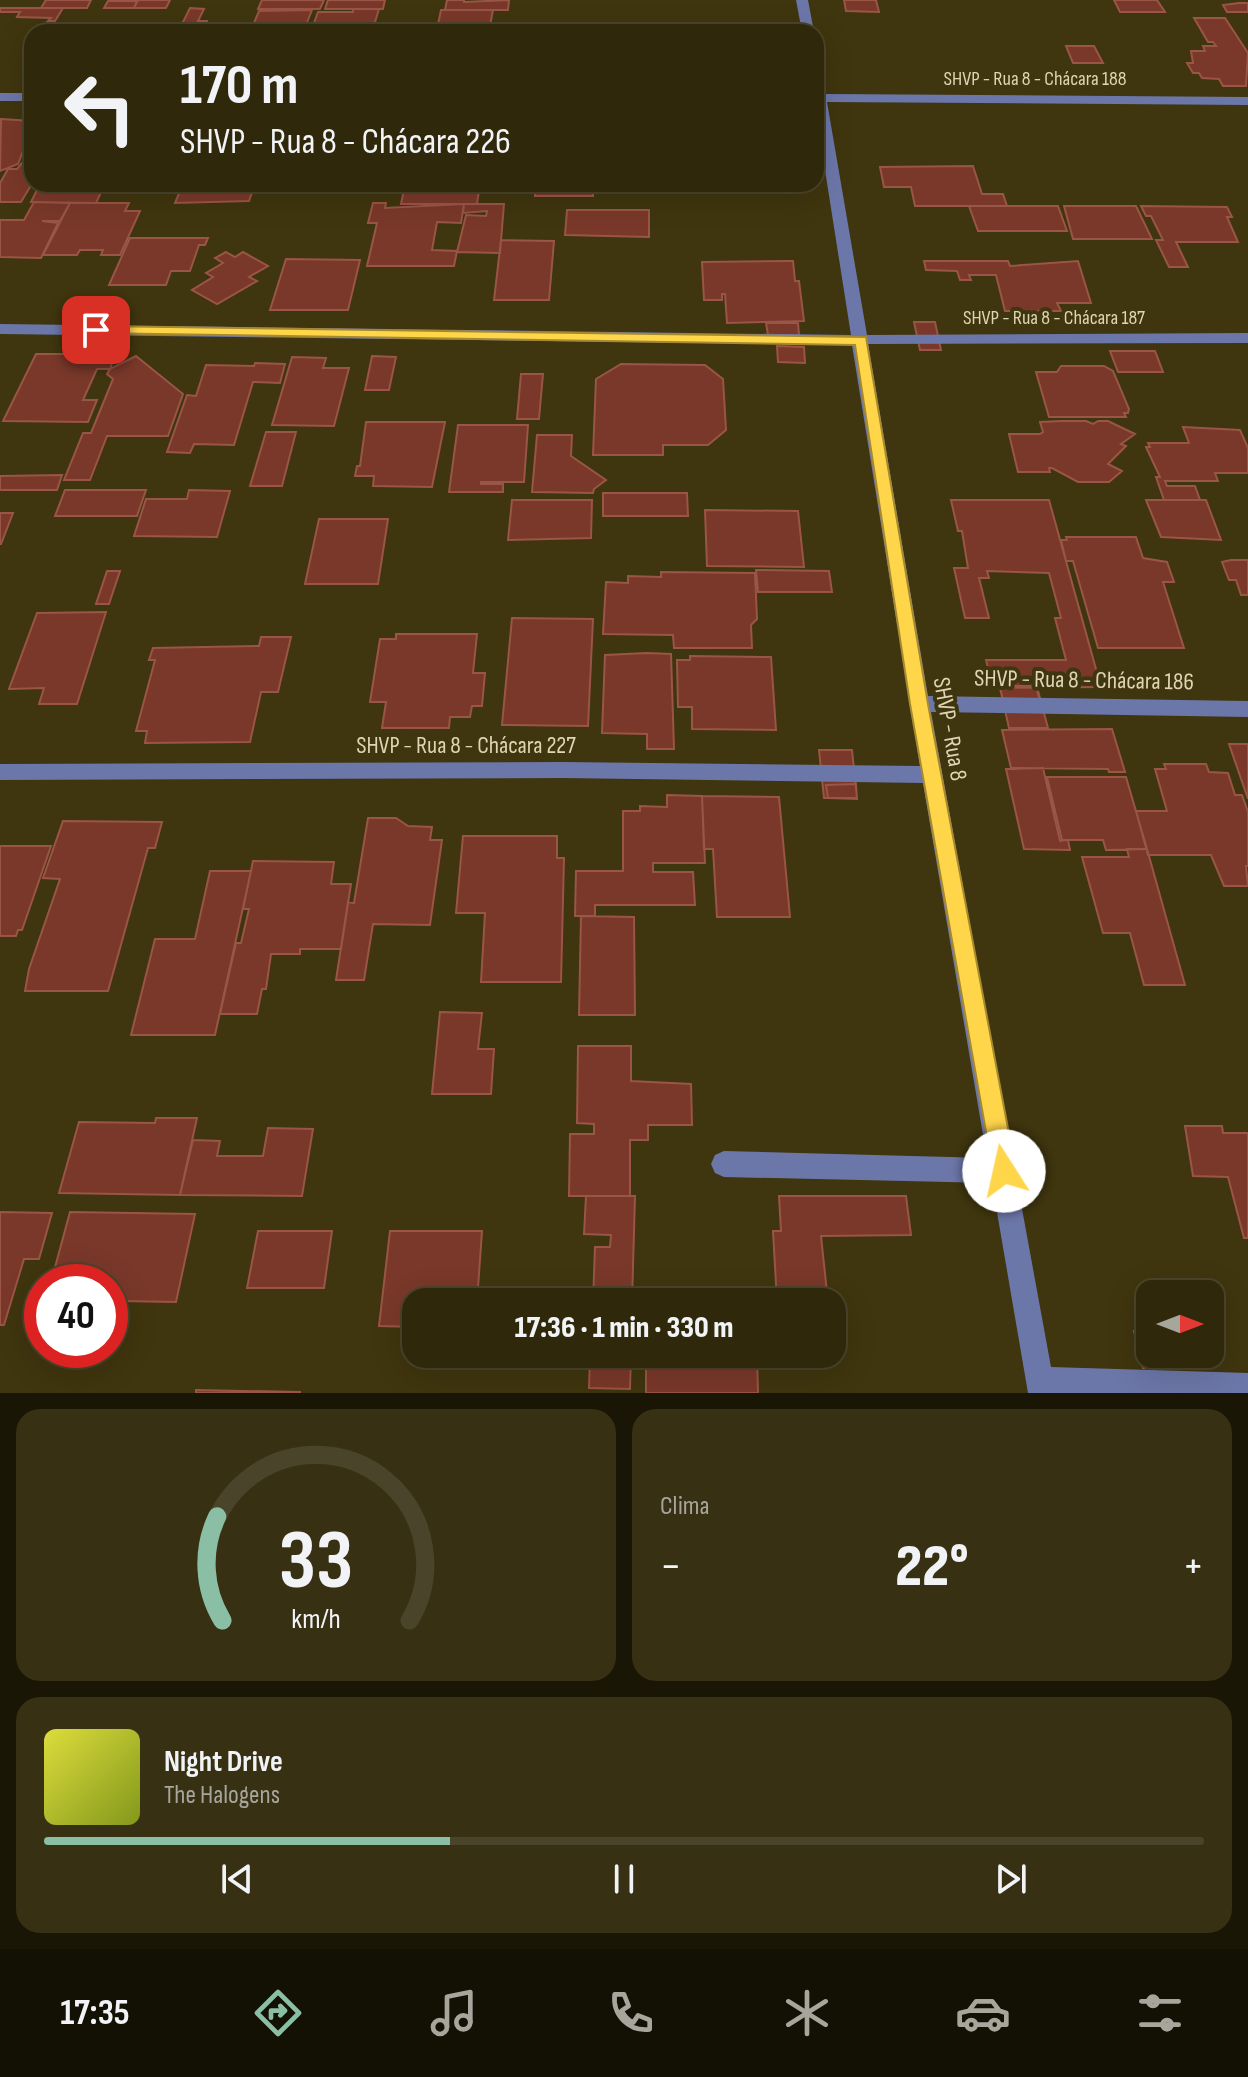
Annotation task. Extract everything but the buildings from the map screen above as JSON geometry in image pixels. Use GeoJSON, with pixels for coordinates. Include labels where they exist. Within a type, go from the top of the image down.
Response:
{"type":"FeatureCollection","features":[{"type":"Feature","properties":{"kind":"street"},"geometry":{"type":"LineString","coordinates":[[802,0],[806,24]]}},
{"type":"Feature","properties":{"kind":"street"},"geometry":{"type":"LineString","coordinates":[[0,97],[24,97]]}},
{"type":"Feature","properties":{"kind":"street","name":"SHVP - Rua 8 - Chácara 188"},"geometry":{"type":"LineString","coordinates":[[824,98],[1248,101]]}},
{"type":"Feature","properties":{"kind":"street","name":"SHVP - Rua 8"},"geometry":{"type":"LineString","coordinates":[[824,132],[919,704],[1041,1386]]}},
{"type":"Feature","properties":{"kind":"street","name":"SHVP - Rua 8 - Chácara 187"},"geometry":{"type":"LineString","coordinates":[[0,329],[861,340],[1248,338]]}},
{"type":"Feature","properties":{"kind":"street","name":"SHVP - Rua 8 - Chácara 186"},"geometry":{"type":"LineString","coordinates":[[919,704],[1248,709]]}},
{"type":"Feature","properties":{"kind":"street","name":"SHVP - Rua 8 - Chácara 227"},"geometry":{"type":"LineString","coordinates":[[0,772],[578,770],[932,775]]}},
{"type":"Feature","properties":{"kind":"street"},"geometry":{"type":"LineString","coordinates":[[724,1164],[1004,1171]]}},
{"type":"Feature","properties":{"kind":"street"},"geometry":{"type":"LineString","coordinates":[[1041,1386],[1248,1387]]}},
{"type":"Feature","properties":{"kind":"route"},"geometry":{"type":"LineString","coordinates":[[96,330],[861,340],[919,704],[1004,1171]]}}]}
